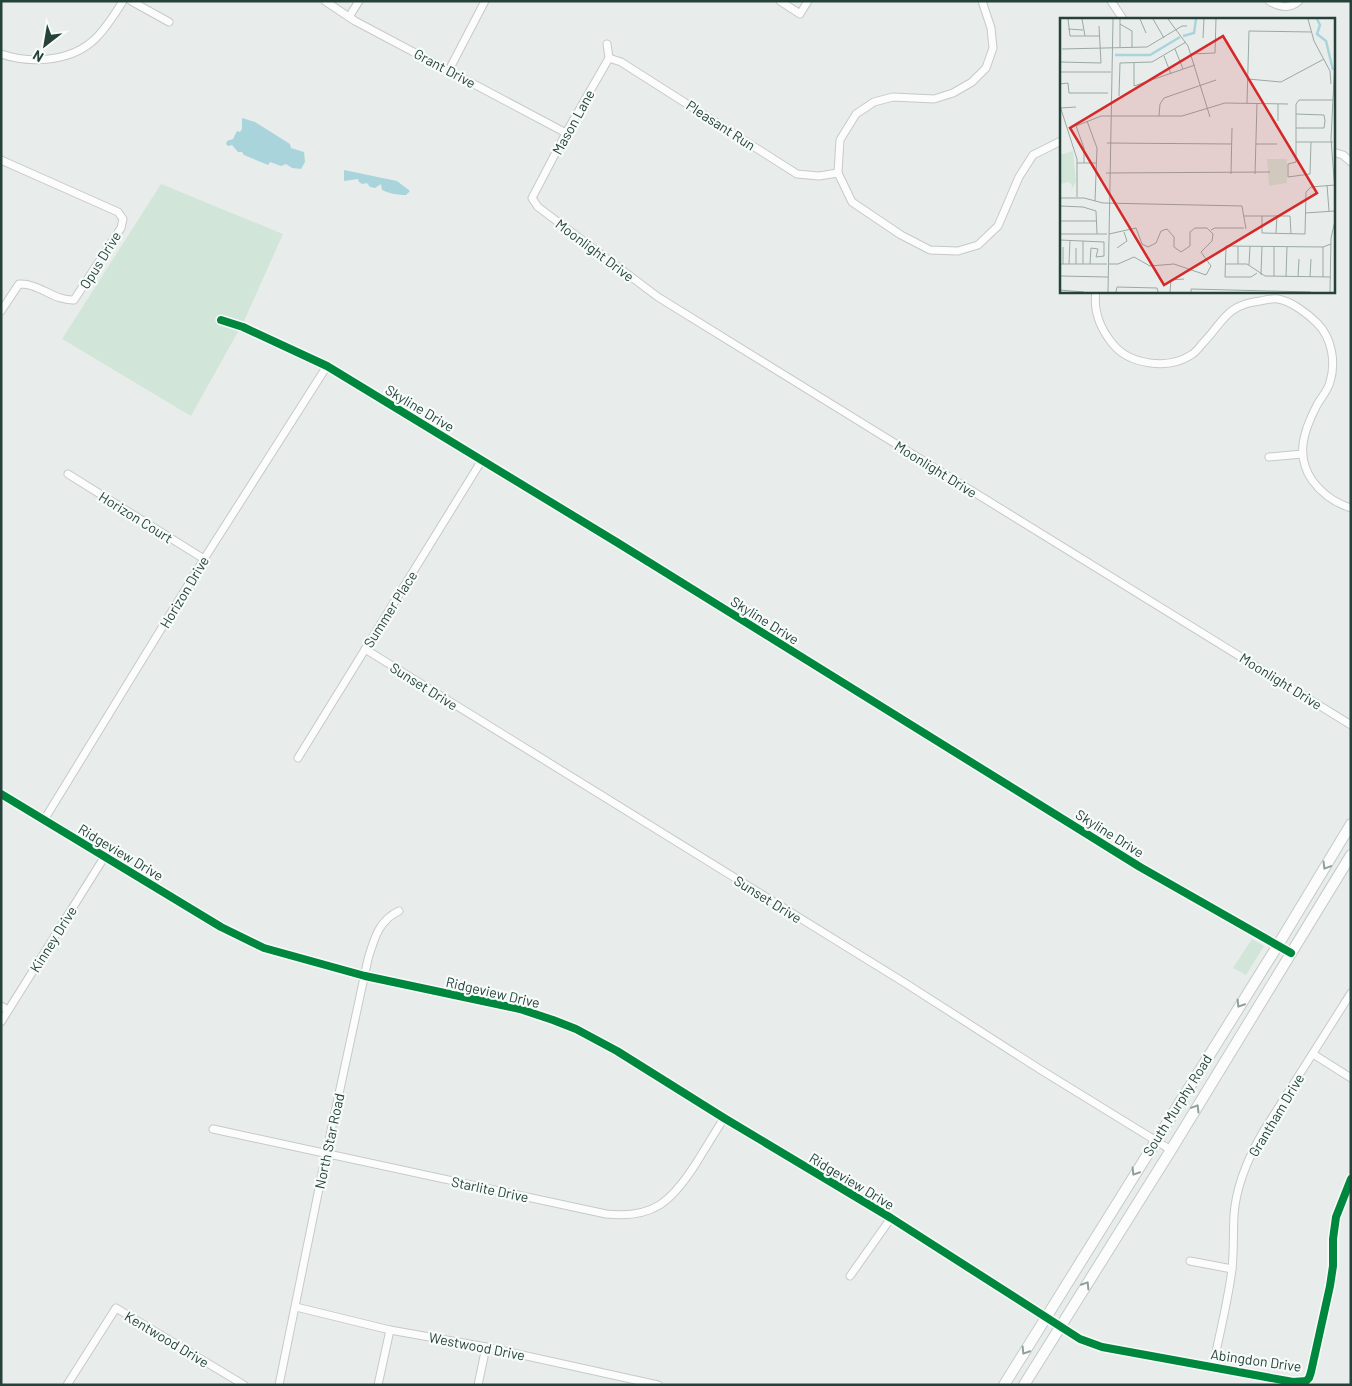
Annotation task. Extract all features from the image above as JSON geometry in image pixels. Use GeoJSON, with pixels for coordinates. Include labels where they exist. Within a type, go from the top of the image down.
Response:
{"type":"FeatureCollection","features":[{"type":"Feature","properties":{"kind":"main road","name":"South Murphy Road"},"geometry":{"type":"LineString","coordinates":[[1004,1385],[1278,945],[1351,824]]}},
{"type":"Feature","properties":{"kind":"main road","name":"South Murphy Road"},"geometry":{"type":"LineString","coordinates":[[1024,1385],[1171,1150],[1351,855]]}},
{"type":"Feature","properties":{"kind":"street"},"geometry":{"type":"LineString","coordinates":[[1,54],[15,59],[44,60],[70,54],[94,40],[109,24],[123,1]]}},
{"type":"Feature","properties":{"kind":"street"},"geometry":{"type":"LineString","coordinates":[[131,1],[168,22]]}},
{"type":"Feature","properties":{"kind":"street","name":"Grant Drive"},"geometry":{"type":"LineString","coordinates":[[325,1],[349,17],[566,133]]}},
{"type":"Feature","properties":{"kind":"street"},"geometry":{"type":"LineString","coordinates":[[349,17],[359,1]]}},
{"type":"Feature","properties":{"kind":"street"},"geometry":{"type":"LineString","coordinates":[[449,70],[485,1]]}},
{"type":"Feature","properties":{"kind":"street"},"geometry":{"type":"LineString","coordinates":[[780,1],[800,14],[808,1]]}},
{"type":"Feature","properties":{"kind":"street"},"geometry":{"type":"LineString","coordinates":[[982,1],[991,28],[993,48],[986,68],[972,82],[953,93],[934,99],[893,97],[874,102],[856,114],[840,140],[838,173],[852,202],[901,235],[930,250],[958,251],[978,244],[998,226],[1019,177],[1033,156],[1060,142]]}},
{"type":"Feature","properties":{"kind":"street"},"geometry":{"type":"LineString","coordinates":[[1112,1],[1123,18]]}},
{"type":"Feature","properties":{"kind":"street"},"geometry":{"type":"LineString","coordinates":[[1269,1],[1284,7],[1292,6],[1299,1]]}},
{"type":"Feature","properties":{"kind":"street"},"geometry":{"type":"LineString","coordinates":[[607,44],[609,58]]}},
{"type":"Feature","properties":{"kind":"street","name":"Pleasant Run"},"geometry":{"type":"LineString","coordinates":[[609,58],[621,62],[797,174],[819,176],[838,173]]}},
{"type":"Feature","properties":{"kind":"street","name":"Mason Lane"},"geometry":{"type":"LineString","coordinates":[[532,198],[566,133],[609,58]]}},
{"type":"Feature","properties":{"kind":"street"},"geometry":{"type":"LineString","coordinates":[[1334,152],[1343,155],[1351,162]]}},
{"type":"Feature","properties":{"kind":"street","name":"Opus Drive"},"geometry":{"type":"LineString","coordinates":[[1,160],[118,212],[124,219],[121,228],[74,300],[65,301],[27,284],[19,284],[1,311]]}},
{"type":"Feature","properties":{"kind":"street","name":"Moonlight Drive"},"geometry":{"type":"LineString","coordinates":[[532,198],[542,210],[665,302],[1351,725]]}},
{"type":"Feature","properties":{"kind":"street"},"geometry":{"type":"LineString","coordinates":[[1096,292],[1094,304],[1102,331],[1116,349],[1139,362],[1167,364],[1191,355],[1206,340],[1224,316],[1245,303],[1278,299],[1305,311],[1320,326],[1328,340],[1332,354],[1332,369],[1330,383],[1309,423],[1302,454],[1308,474],[1315,484],[1327,497],[1342,506],[1351,508]]}},
{"type":"Feature","properties":{"kind":"street","name":"Skyline Drive"},"geometry":{"type":"LineString","coordinates":[[221,320],[244,327],[327,366],[1140,867],[1291,954]]}},
{"type":"Feature","properties":{"kind":"street","name":"Horizon Drive"},"geometry":{"type":"LineString","coordinates":[[44,820],[204,559],[327,366]]}},
{"type":"Feature","properties":{"kind":"street"},"geometry":{"type":"LineString","coordinates":[[1269,457],[1302,454]]}},
{"type":"Feature","properties":{"kind":"street","name":"Summer Place"},"geometry":{"type":"LineString","coordinates":[[298,758],[482,460]]}},
{"type":"Feature","properties":{"kind":"street","name":"Horizon Court"},"geometry":{"type":"LineString","coordinates":[[68,474],[204,559]]}},
{"type":"Feature","properties":{"kind":"street","name":"Sunset Drive"},"geometry":{"type":"LineString","coordinates":[[365,649],[1171,1150]]}},
{"type":"Feature","properties":{"kind":"street","name":"Ridgeview Drive"},"geometry":{"type":"LineString","coordinates":[[1,794],[221,927],[251,943],[295,958],[365,976],[520,1009],[576,1029],[617,1051],[724,1118],[891,1218],[1060,1326]]}},
{"type":"Feature","properties":{"kind":"street","name":"Kinney Drive"},"geometry":{"type":"LineString","coordinates":[[1,1022],[105,856]]}},
{"type":"Feature","properties":{"kind":"street","name":"North Star Road"},"geometry":{"type":"LineString","coordinates":[[279,1385],[326,1154],[372,945],[386,918],[398,911]]}},
{"type":"Feature","properties":{"kind":"street","name":"Grantham Drive"},"geometry":{"type":"LineString","coordinates":[[1213,1367],[1232,1269],[1234,1214],[1237,1193],[1243,1174],[1263,1132],[1351,993]]}},
{"type":"Feature","properties":{"kind":"street"},"geometry":{"type":"LineString","coordinates":[[1,1006],[8,1010]]}},
{"type":"Feature","properties":{"kind":"street"},"geometry":{"type":"LineString","coordinates":[[1312,1054],[1351,1078]]}},
{"type":"Feature","properties":{"kind":"street","name":"Starlite Drive"},"geometry":{"type":"LineString","coordinates":[[213,1129],[606,1214],[622,1215],[648,1210],[659,1205],[674,1194],[724,1118]]}},
{"type":"Feature","properties":{"kind":"street","name":"Abingdon Drive"},"geometry":{"type":"LineString","coordinates":[[1060,1326],[1080,1338],[1102,1347],[1293,1382],[1306,1381],[1309,1378],[1314,1360],[1330,1286],[1336,1217],[1351,1179]]}},
{"type":"Feature","properties":{"kind":"street"},"geometry":{"type":"LineString","coordinates":[[850,1276],[891,1218]]}},
{"type":"Feature","properties":{"kind":"street"},"geometry":{"type":"LineString","coordinates":[[1190,1261],[1232,1269]]}},
{"type":"Feature","properties":{"kind":"street","name":"Westwood Drive"},"geometry":{"type":"LineString","coordinates":[[296,1307],[390,1330],[486,1348],[658,1385]]}},
{"type":"Feature","properties":{"kind":"street","name":"Kentwood Drive"},"geometry":{"type":"LineString","coordinates":[[67,1385],[116,1308],[244,1385]]}},
{"type":"Feature","properties":{"kind":"street"},"geometry":{"type":"LineString","coordinates":[[378,1385],[390,1330]]}},
{"type":"Feature","properties":{"kind":"street"},"geometry":{"type":"LineString","coordinates":[[478,1385],[486,1348]]}},
{"type":"Feature","properties":{"kind":"green space"},"geometry":{"type":"Polygon","coordinates":[[[161,184],[283,234],[244,321],[191,416],[62,339],[161,184]]]}},
{"type":"Feature","properties":{"kind":"green space"},"geometry":{"type":"Polygon","coordinates":[[[1252,939],[1264,946],[1246,975],[1233,968],[1252,939]]]}},
{"type":"Feature","properties":{"kind":"water"},"geometry":{"type":"Polygon","coordinates":[[[242,118],[255,122],[290,144],[291,148],[304,152],[305,162],[301,169],[292,168],[286,164],[281,166],[270,162],[268,165],[244,155],[242,152],[238,152],[232,145],[228,146],[226,144],[227,141],[233,139],[237,131],[240,132],[242,129],[242,118]]]}},
{"type":"Feature","properties":{"kind":"water"},"geometry":{"type":"Polygon","coordinates":[[[344,170],[397,181],[410,191],[406,195],[397,194],[382,190],[381,184],[375,188],[370,187],[367,183],[362,184],[358,179],[344,181],[344,170]]]}},
{"type":"Feature","properties":{"kind":"cycle path"},"geometry":{"type":"LineString","coordinates":[[221,320],[243,327],[327,366],[618,543],[1140,867],[1291,953]]}},
{"type":"Feature","properties":{"kind":"cycle path"},"geometry":{"type":"LineString","coordinates":[[1,794],[221,927],[264,948],[365,976],[520,1009],[576,1029],[617,1051],[724,1118],[891,1218],[1080,1339],[1102,1347],[1293,1382],[1306,1381],[1311,1372],[1330,1286],[1336,1217],[1351,1179]]}}]}
